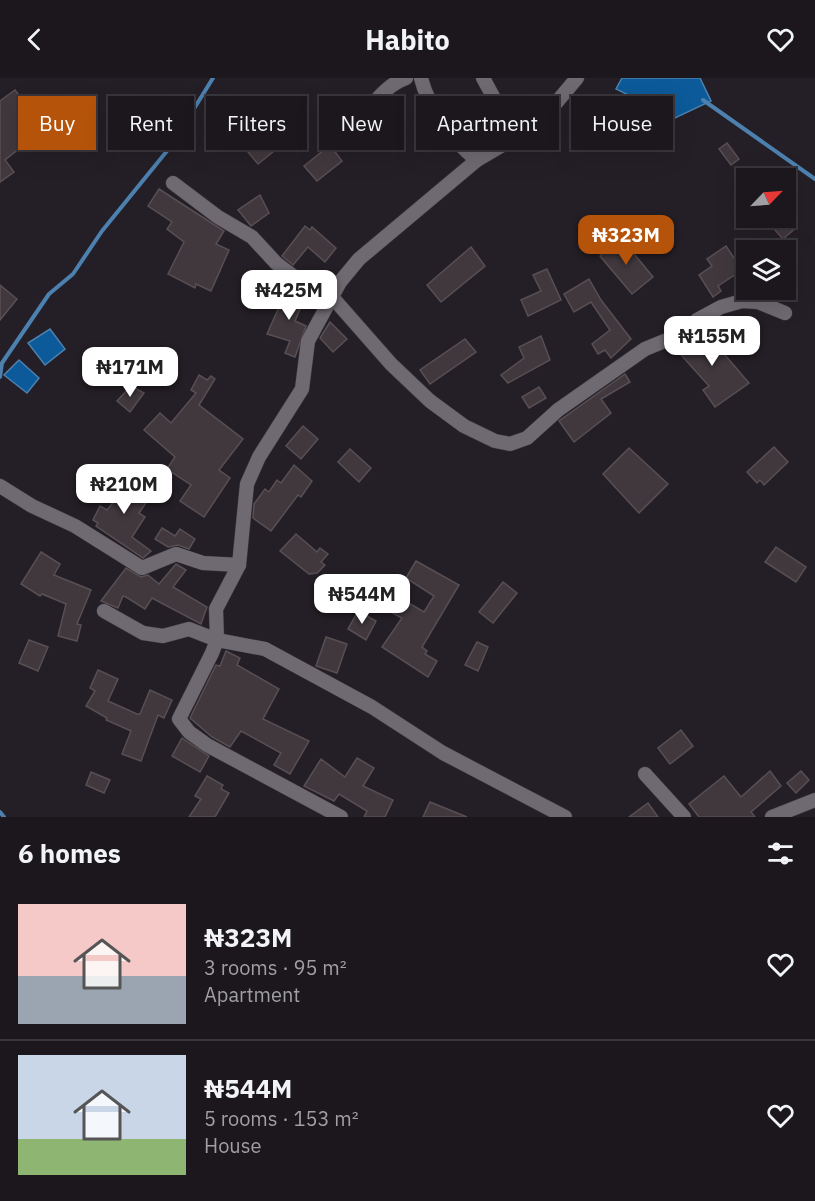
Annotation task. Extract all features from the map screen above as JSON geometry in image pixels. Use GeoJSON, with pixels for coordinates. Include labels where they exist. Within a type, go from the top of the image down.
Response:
{"type":"FeatureCollection","features":[{"type":"Feature","properties":{"kind":"street"},"geometry":{"type":"LineString","coordinates":[[382,96],[406,78]]}},
{"type":"Feature","properties":{"kind":"street"},"geometry":{"type":"LineString","coordinates":[[421,78],[424,91],[436,113],[460,147],[477,160]]}},
{"type":"Feature","properties":{"kind":"street"},"geometry":{"type":"LineString","coordinates":[[483,78],[492,96]]}},
{"type":"Feature","properties":{"kind":"street"},"geometry":{"type":"LineString","coordinates":[[559,99],[577,78]]}},
{"type":"Feature","properties":{"kind":"street"},"geometry":{"type":"LineString","coordinates":[[341,817],[207,745],[189,732],[179,719],[203,674],[217,640],[216,609],[239,565],[247,484],[259,457],[302,389],[308,340],[314,326],[333,298],[340,282],[359,259],[477,160],[494,150]]}},
{"type":"Feature","properties":{"kind":"street"},"geometry":{"type":"LineString","coordinates":[[173,183],[218,217],[252,237],[276,263],[305,285],[333,298],[391,364],[430,401],[464,426],[495,441],[510,444],[527,438],[558,410],[645,349],[684,333],[697,320],[721,307],[742,302],[758,302],[785,313]]}},
{"type":"Feature","properties":{"kind":"street"},"geometry":{"type":"LineString","coordinates":[[0,486],[32,506],[75,526],[142,568],[176,554],[203,563],[239,565]]}},
{"type":"Feature","properties":{"kind":"street"},"geometry":{"type":"LineString","coordinates":[[104,611],[143,633],[163,636],[189,629],[217,640],[265,649],[372,707],[442,753],[565,817]]}},
{"type":"Feature","properties":{"kind":"street"},"geometry":{"type":"LineString","coordinates":[[645,774],[684,817]]}},
{"type":"Feature","properties":{"kind":"street"},"geometry":{"type":"LineString","coordinates":[[772,817],[815,800]]}},
{"type":"Feature","properties":{"kind":"water"},"geometry":{"type":"Polygon","coordinates":[[[622,78],[700,78],[711,101],[675,118],[673,117],[673,96],[630,96],[616,89],[622,78]]]}},
{"type":"Feature","properties":{"kind":"water"},"geometry":{"type":"Polygon","coordinates":[[[50,329],[65,349],[45,365],[28,343],[50,329]]]}},
{"type":"Feature","properties":{"kind":"water"},"geometry":{"type":"Polygon","coordinates":[[[19,360],[39,378],[27,393],[4,375],[19,360]]]}},
{"type":"Feature","properties":{"kind":"building"},"geometry":{"type":"Polygon","coordinates":[[[15,90],[19,96],[18,150],[5,160],[14,172],[0,182],[0,101],[15,90]]]}},
{"type":"Feature","properties":{"kind":"building"},"geometry":{"type":"Polygon","coordinates":[[[727,143],[739,159],[731,165],[719,149],[727,143]]]}},
{"type":"Feature","properties":{"kind":"building"},"geometry":{"type":"Polygon","coordinates":[[[246,150],[271,150],[273,152],[258,164],[246,150]]]}},
{"type":"Feature","properties":{"kind":"building"},"geometry":{"type":"Polygon","coordinates":[[[324,150],[334,150],[342,161],[317,181],[304,166],[324,150]]]}},
{"type":"Feature","properties":{"kind":"building"},"geometry":{"type":"Polygon","coordinates":[[[159,189],[224,231],[216,244],[229,250],[211,291],[196,284],[195,288],[168,274],[184,242],[167,229],[172,222],[148,206],[159,189]]]}},
{"type":"Feature","properties":{"kind":"building"},"geometry":{"type":"Polygon","coordinates":[[[260,195],[269,213],[251,226],[238,210],[260,195]]]}},
{"type":"Feature","properties":{"kind":"building"},"geometry":{"type":"Polygon","coordinates":[[[305,226],[310,230],[312,227],[336,248],[325,262],[308,247],[293,265],[282,256],[305,226]]]}},
{"type":"Feature","properties":{"kind":"building"},"geometry":{"type":"Polygon","coordinates":[[[777,228],[796,228],[783,239],[775,230],[777,228]]]}},
{"type":"Feature","properties":{"kind":"building"},"geometry":{"type":"Polygon","coordinates":[[[621,238],[653,277],[632,294],[600,256],[621,238]]]}},
{"type":"Feature","properties":{"kind":"building"},"geometry":{"type":"Polygon","coordinates":[[[726,246],[736,261],[736,274],[718,286],[721,291],[713,297],[699,275],[712,266],[707,259],[726,246]]]}},
{"type":"Feature","properties":{"kind":"building"},"geometry":{"type":"Polygon","coordinates":[[[471,247],[485,266],[441,302],[427,285],[471,247]]]}},
{"type":"Feature","properties":{"kind":"building"},"geometry":{"type":"Polygon","coordinates":[[[547,269],[561,300],[528,316],[521,300],[541,291],[533,275],[547,269]]]}},
{"type":"Feature","properties":{"kind":"building"},"geometry":{"type":"Polygon","coordinates":[[[589,279],[601,300],[631,339],[611,358],[605,350],[598,354],[592,344],[610,330],[591,302],[574,312],[564,294],[589,279]]]}},
{"type":"Feature","properties":{"kind":"building"},"geometry":{"type":"Polygon","coordinates":[[[0,285],[17,299],[0,320],[0,285]]]}},
{"type":"Feature","properties":{"kind":"building"},"geometry":{"type":"Polygon","coordinates":[[[288,287],[306,295],[295,321],[306,326],[295,357],[285,353],[290,341],[267,334],[288,287]]]}},
{"type":"Feature","properties":{"kind":"building"},"geometry":{"type":"Polygon","coordinates":[[[330,322],[347,339],[333,352],[320,338],[330,322]]]}},
{"type":"Feature","properties":{"kind":"building"},"geometry":{"type":"Polygon","coordinates":[[[702,328],[749,383],[715,407],[703,390],[709,386],[674,347],[690,340],[702,328]]]}},
{"type":"Feature","properties":{"kind":"building"},"geometry":{"type":"Polygon","coordinates":[[[541,336],[550,360],[508,383],[501,375],[524,358],[519,347],[541,336]]]}},
{"type":"Feature","properties":{"kind":"building"},"geometry":{"type":"Polygon","coordinates":[[[465,339],[476,352],[430,384],[420,370],[465,339]]]}},
{"type":"Feature","properties":{"kind":"building"},"geometry":{"type":"Polygon","coordinates":[[[625,374],[630,382],[601,399],[611,413],[574,442],[559,421],[625,374]]]}},
{"type":"Feature","properties":{"kind":"building"},"geometry":{"type":"Polygon","coordinates":[[[199,375],[207,380],[211,376],[215,379],[199,405],[243,439],[219,470],[230,478],[204,517],[180,501],[191,485],[167,469],[175,457],[144,430],[160,413],[171,423],[196,393],[191,390],[199,375]]]}},
{"type":"Feature","properties":{"kind":"building"},"geometry":{"type":"Polygon","coordinates":[[[131,386],[144,393],[130,412],[117,401],[131,386]]]}},
{"type":"Feature","properties":{"kind":"building"},"geometry":{"type":"Polygon","coordinates":[[[539,387],[546,398],[529,408],[522,397],[539,387]]]}},
{"type":"Feature","properties":{"kind":"building"},"geometry":{"type":"Polygon","coordinates":[[[303,426],[318,439],[301,459],[286,446],[303,426]]]}},
{"type":"Feature","properties":{"kind":"building"},"geometry":{"type":"Polygon","coordinates":[[[774,447],[788,462],[764,485],[760,480],[757,483],[747,472],[774,447]]]}},
{"type":"Feature","properties":{"kind":"building"},"geometry":{"type":"Polygon","coordinates":[[[629,448],[668,484],[639,513],[603,474],[629,448]]]}},
{"type":"Feature","properties":{"kind":"building"},"geometry":{"type":"Polygon","coordinates":[[[350,449],[371,468],[359,482],[338,462],[350,449]]]}},
{"type":"Feature","properties":{"kind":"building"},"geometry":{"type":"Polygon","coordinates":[[[294,465],[312,481],[301,497],[298,495],[271,531],[253,518],[254,504],[265,489],[269,492],[277,480],[281,483],[294,465]]]}},
{"type":"Feature","properties":{"kind":"building"},"geometry":{"type":"Polygon","coordinates":[[[121,469],[130,475],[126,480],[150,497],[139,513],[145,517],[132,537],[151,551],[143,558],[96,526],[98,523],[93,520],[100,506],[107,510],[122,491],[111,482],[121,469]]]}},
{"type":"Feature","properties":{"kind":"building"},"geometry":{"type":"Polygon","coordinates":[[[162,528],[175,536],[180,529],[195,539],[189,549],[178,545],[168,547],[155,539],[162,528]]]}},
{"type":"Feature","properties":{"kind":"building"},"geometry":{"type":"Polygon","coordinates":[[[296,534],[317,552],[320,548],[328,554],[321,562],[325,565],[317,573],[309,574],[280,551],[296,534]]]}},
{"type":"Feature","properties":{"kind":"building"},"geometry":{"type":"Polygon","coordinates":[[[776,547],[806,567],[796,582],[765,562],[776,547]]]}},
{"type":"Feature","properties":{"kind":"building"},"geometry":{"type":"Polygon","coordinates":[[[41,552],[60,564],[54,575],[91,590],[77,624],[81,625],[77,641],[58,636],[66,604],[42,594],[40,596],[21,584],[41,552]]]}},
{"type":"Feature","properties":{"kind":"building"},"geometry":{"type":"Polygon","coordinates":[[[416,561],[459,585],[422,647],[427,651],[425,654],[437,661],[428,677],[382,647],[402,618],[381,607],[390,592],[424,612],[434,596],[406,578],[416,561]]]}},
{"type":"Feature","properties":{"kind":"building"},"geometry":{"type":"Polygon","coordinates":[[[176,564],[186,570],[173,587],[207,607],[201,624],[152,598],[145,609],[123,596],[118,608],[101,601],[126,568],[141,577],[148,575],[159,584],[176,564]]]}},
{"type":"Feature","properties":{"kind":"building"},"geometry":{"type":"Polygon","coordinates":[[[503,582],[517,593],[493,623],[479,612],[503,582]]]}},
{"type":"Feature","properties":{"kind":"building"},"geometry":{"type":"Polygon","coordinates":[[[358,611],[376,621],[366,640],[348,629],[358,611]]]}},
{"type":"Feature","properties":{"kind":"building"},"geometry":{"type":"Polygon","coordinates":[[[326,637],[347,644],[337,673],[316,666],[326,637]]]}},
{"type":"Feature","properties":{"kind":"building"},"geometry":{"type":"Polygon","coordinates":[[[29,640],[48,647],[38,671],[19,663],[29,640]]]}},
{"type":"Feature","properties":{"kind":"building"},"geometry":{"type":"Polygon","coordinates":[[[477,642],[488,647],[478,671],[465,665],[477,642]]]}},
{"type":"Feature","properties":{"kind":"building"},"geometry":{"type":"Polygon","coordinates":[[[226,651],[240,658],[237,665],[279,689],[263,719],[309,741],[290,774],[274,765],[281,753],[241,731],[230,747],[212,737],[190,718],[216,665],[220,666],[226,651]]]}},
{"type":"Feature","properties":{"kind":"building"},"geometry":{"type":"Polygon","coordinates":[[[98,670],[118,679],[108,701],[137,714],[140,714],[150,690],[172,700],[164,718],[158,715],[141,761],[122,754],[131,731],[106,720],[107,718],[86,706],[95,691],[90,688],[98,670]]]}},
{"type":"Feature","properties":{"kind":"building"},"geometry":{"type":"Polygon","coordinates":[[[681,730],[693,746],[670,764],[658,748],[681,730]]]}},
{"type":"Feature","properties":{"kind":"building"},"geometry":{"type":"Polygon","coordinates":[[[182,738],[209,756],[200,772],[172,756],[182,738]]]}},
{"type":"Feature","properties":{"kind":"building"},"geometry":{"type":"Polygon","coordinates":[[[357,758],[374,768],[363,786],[393,800],[385,817],[364,817],[367,811],[339,794],[334,801],[304,786],[321,759],[345,777],[357,758]]]}},
{"type":"Feature","properties":{"kind":"building"},"geometry":{"type":"Polygon","coordinates":[[[770,771],[781,786],[751,812],[755,817],[699,817],[689,804],[724,776],[741,797],[770,771]]]}},
{"type":"Feature","properties":{"kind":"building"},"geometry":{"type":"Polygon","coordinates":[[[801,771],[809,780],[796,793],[787,783],[801,771]]]}},
{"type":"Feature","properties":{"kind":"building"},"geometry":{"type":"Polygon","coordinates":[[[91,772],[110,780],[104,793],[86,785],[91,772]]]}},
{"type":"Feature","properties":{"kind":"building"},"geometry":{"type":"Polygon","coordinates":[[[207,776],[223,785],[221,789],[229,793],[215,817],[189,817],[201,799],[195,796],[207,776]]]}},
{"type":"Feature","properties":{"kind":"building"},"geometry":{"type":"Polygon","coordinates":[[[430,802],[467,817],[423,817],[430,802]]]}},
{"type":"Feature","properties":{"kind":"building"},"geometry":{"type":"Polygon","coordinates":[[[648,803],[658,817],[629,817],[648,803]]]}},
{"type":"Feature","properties":{"kind":"waterway"},"geometry":{"type":"LineString","coordinates":[[0,377],[2,363],[49,294],[73,274],[102,231],[171,146],[213,78]]}},
{"type":"Feature","properties":{"kind":"waterway"},"geometry":{"type":"LineString","coordinates":[[703,100],[815,179]]}},
{"type":"Feature","properties":{"kind":"waterway"},"geometry":{"type":"LineString","coordinates":[[0,812],[4,817]]}}]}
